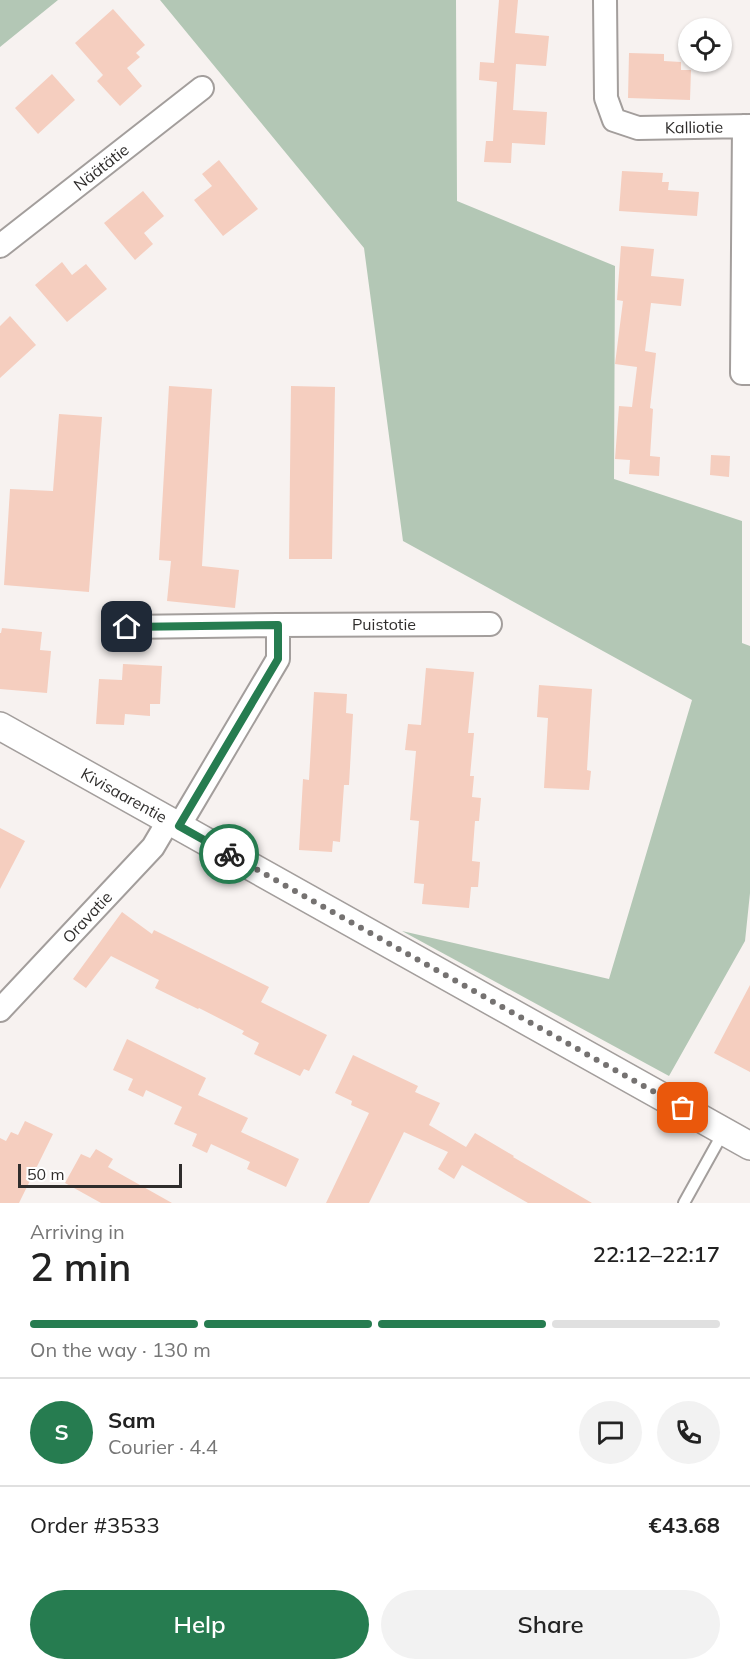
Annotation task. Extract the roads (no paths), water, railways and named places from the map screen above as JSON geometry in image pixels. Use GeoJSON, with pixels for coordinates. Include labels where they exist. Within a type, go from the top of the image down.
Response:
{"type":"FeatureCollection","features":[{"type":"Feature","properties":{"kind":"street","name":"Kalliotie"},"geometry":{"type":"LineString","coordinates":[[604,0],[606,98],[614,120],[638,128],[747,126]]}},
{"type":"Feature","properties":{"kind":"street","name":"Näätätie"},"geometry":{"type":"LineString","coordinates":[[0,246],[202,88]]}},
{"type":"Feature","properties":{"kind":"street"},"geometry":{"type":"LineString","coordinates":[[747,126],[742,373],[750,373]]}},
{"type":"Feature","properties":{"kind":"street","name":"Puistotie"},"geometry":{"type":"LineString","coordinates":[[127,627],[490,624]]}},
{"type":"Feature","properties":{"kind":"street"},"geometry":{"type":"LineString","coordinates":[[174,823],[278,659],[278,625]]}},
{"type":"Feature","properties":{"kind":"street","name":"Kivisaarentie"},"geometry":{"type":"LineString","coordinates":[[0,726],[750,1146]]}},
{"type":"Feature","properties":{"kind":"street","name":"Oravatie"},"geometry":{"type":"LineString","coordinates":[[0,1011],[174,823]]}},
{"type":"Feature","properties":{"kind":"lane"},"geometry":{"type":"LineString","coordinates":[[684,1203],[724,1131]]}}]}
